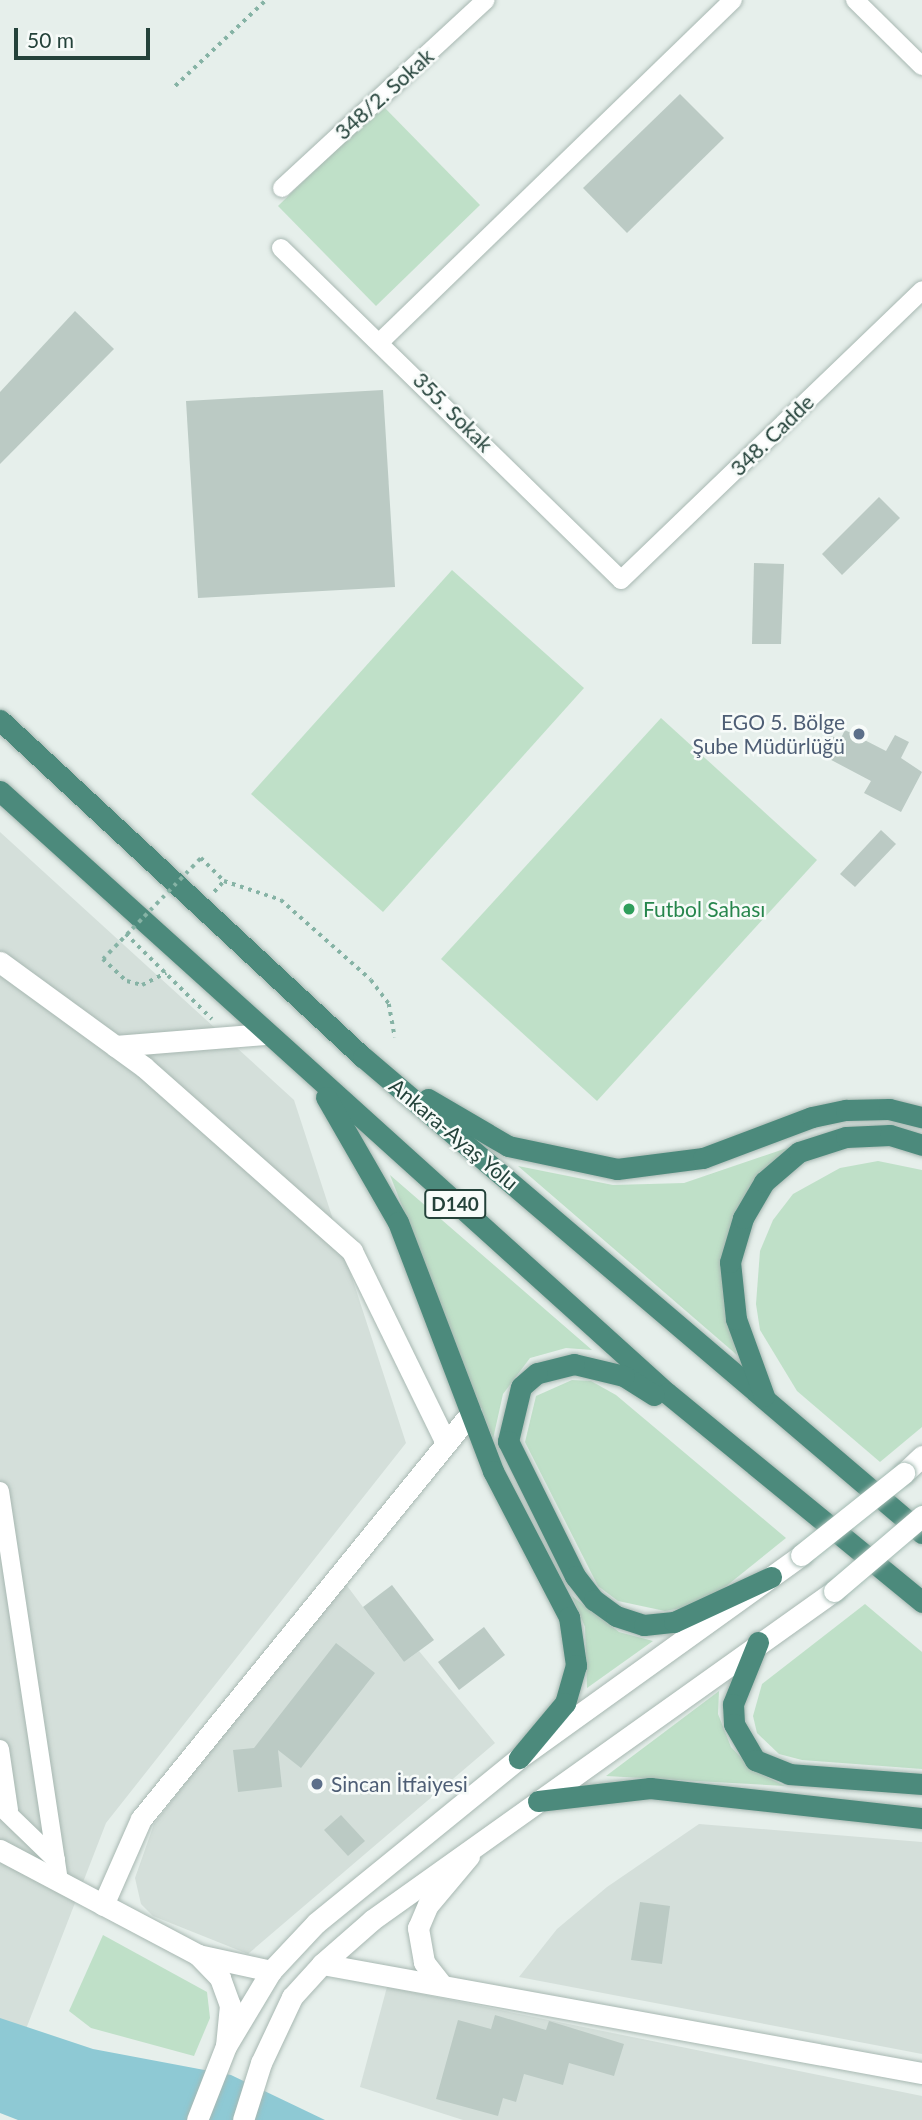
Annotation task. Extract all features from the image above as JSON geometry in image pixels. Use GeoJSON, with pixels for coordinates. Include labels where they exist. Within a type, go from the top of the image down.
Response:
{"type":"FeatureCollection","features":[{"type":"Feature","properties":{"kind":"highway","name":"Ankara-Ayaş Yolu"},"geometry":{"type":"LineString","coordinates":[[0,720],[363,1057],[922,1533]]}},
{"type":"Feature","properties":{"kind":"highway","name":"D140"},"geometry":{"type":"LineString","coordinates":[[0,791],[316,1080],[721,1437],[922,1602]]}},
{"type":"Feature","properties":{"kind":"highway"},"geometry":{"type":"LineString","coordinates":[[363,1057],[508,1146],[617,1169],[703,1158],[812,1117],[846,1110],[889,1109],[922,1117]]}},
{"type":"Feature","properties":{"kind":"highway"},"geometry":{"type":"LineString","coordinates":[[316,1080],[398,1223],[493,1471],[569,1617],[576,1665],[565,1703],[519,1758]]}},
{"type":"Feature","properties":{"kind":"highway"},"geometry":{"type":"LineString","coordinates":[[765,1398],[736,1319],[730,1262],[743,1218],[764,1182],[799,1153],[846,1136],[890,1135],[922,1145]]}},
{"type":"Feature","properties":{"kind":"highway"},"geometry":{"type":"LineString","coordinates":[[721,1437],[624,1376],[574,1364],[537,1373],[521,1387],[508,1441],[575,1576],[594,1600],[616,1616],[645,1625],[674,1622],[771,1577]]}},
{"type":"Feature","properties":{"kind":"highway"},"geometry":{"type":"LineString","coordinates":[[758,1642],[733,1704],[733,1724],[755,1760],[789,1774],[922,1784]]}},
{"type":"Feature","properties":{"kind":"highway"},"geometry":{"type":"LineString","coordinates":[[538,1801],[650,1788],[922,1818]]}},
{"type":"Feature","properties":{"kind":"street","name":"348/2. Sokak"},"geometry":{"type":"LineString","coordinates":[[282,188],[486,0]]}},
{"type":"Feature","properties":{"kind":"street"},"geometry":{"type":"LineString","coordinates":[[381,341],[733,0]]}},
{"type":"Feature","properties":{"kind":"street"},"geometry":{"type":"LineString","coordinates":[[855,0],[922,66]]}},
{"type":"Feature","properties":{"kind":"street","name":"355. Sokak"},"geometry":{"type":"LineString","coordinates":[[281,248],[381,341],[621,580]]}},
{"type":"Feature","properties":{"kind":"street","name":"348. Cadde"},"geometry":{"type":"LineString","coordinates":[[621,580],[922,290]]}},
{"type":"Feature","properties":{"kind":"street"},"geometry":{"type":"LineString","coordinates":[[0,962],[115,1046],[352,1251],[446,1443]]}},
{"type":"Feature","properties":{"kind":"street"},"geometry":{"type":"LineString","coordinates":[[115,1046],[265,1034]]}},
{"type":"Feature","properties":{"kind":"street"},"geometry":{"type":"LineString","coordinates":[[103,1905],[141,1819],[471,1413]]}},
{"type":"Feature","properties":{"kind":"street"},"geometry":{"type":"LineString","coordinates":[[197,2120],[226,2046],[271,1971],[316,1923],[519,1758],[801,1555],[922,1456]]}},
{"type":"Feature","properties":{"kind":"street"},"geometry":{"type":"LineString","coordinates":[[0,1491],[59,1882]]}},
{"type":"Feature","properties":{"kind":"street"},"geometry":{"type":"LineString","coordinates":[[243,2120],[261,2063],[292,1997],[321,1964],[372,1920],[484,1838],[758,1642],[834,1591],[922,1516]]}},
{"type":"Feature","properties":{"kind":"street"},"geometry":{"type":"LineString","coordinates":[[0,1749],[4,1808],[56,1860]]}},
{"type":"Feature","properties":{"kind":"street"},"geometry":{"type":"LineString","coordinates":[[441,1983],[424,1962],[418,1928],[428,1905],[484,1838]]}},
{"type":"Feature","properties":{"kind":"street"},"geometry":{"type":"LineString","coordinates":[[0,1850],[198,1955],[271,1971]]}},
{"type":"Feature","properties":{"kind":"street"},"geometry":{"type":"LineString","coordinates":[[198,1955],[219,1978],[230,2006],[226,2046]]}},
{"type":"Feature","properties":{"kind":"street"},"geometry":{"type":"LineString","coordinates":[[321,1964],[441,1983],[922,2073]]}},
{"type":"Feature","properties":{"kind":"path"},"geometry":{"type":"LineString","coordinates":[[175,86],[266,0]]}},
{"type":"Feature","properties":{"kind":"path"},"geometry":{"type":"LineString","coordinates":[[166,973],[142,985],[127,981],[103,959],[201,858],[224,881],[281,900],[371,980],[389,1004],[395,1037]]}},
{"type":"Feature","properties":{"kind":"path"},"geometry":{"type":"LineString","coordinates":[[120,928],[229,1036]]}},
{"type":"Feature","properties":{"kind":"shaded area"},"geometry":{"type":"Polygon","coordinates":[[[0,832],[294,1100],[406,1443],[106,1823],[26,2029],[0,2019],[0,832]]]}},
{"type":"Feature","properties":{"kind":"shaded area","name":"Sincan İtfaiyesi"},"geometry":{"type":"Polygon","coordinates":[[[342,1579],[404,1662],[419,1651],[495,1743],[248,1954],[153,1916],[141,1904],[135,1878],[154,1824],[342,1579]]]}},
{"type":"Feature","properties":{"kind":"shaded area"},"geometry":{"type":"Polygon","coordinates":[[[699,1824],[922,1842],[922,2054],[519,1977],[557,1929],[607,1887],[699,1824]]]}},
{"type":"Feature","properties":{"kind":"shaded area"},"geometry":{"type":"Polygon","coordinates":[[[387,1987],[922,2096],[922,2120],[463,2120],[360,2087],[387,1987]]]}},
{"type":"Feature","properties":{"kind":"green space"},"geometry":{"type":"Polygon","coordinates":[[[382,105],[480,205],[376,306],[278,206],[382,105]]]}},
{"type":"Feature","properties":{"kind":"green space"},"geometry":{"type":"Polygon","coordinates":[[[452,570],[584,688],[383,912],[251,794],[452,570]]]}},
{"type":"Feature","properties":{"kind":"green space","name":"Futbol Sahası"},"geometry":{"type":"Polygon","coordinates":[[[661,718],[817,860],[597,1101],[441,959],[661,718]]]}},
{"type":"Feature","properties":{"kind":"green space"},"geometry":{"type":"Polygon","coordinates":[[[840,1130],[763,1183],[724,1303],[737,1355],[518,1166],[613,1185],[684,1183],[840,1130]]]}},
{"type":"Feature","properties":{"kind":"green space"},"geometry":{"type":"Polygon","coordinates":[[[878,1161],[922,1170],[922,1427],[880,1462],[797,1391],[760,1330],[756,1304],[760,1251],[773,1220],[793,1194],[840,1168],[878,1161]]]}},
{"type":"Feature","properties":{"kind":"green space"},"geometry":{"type":"Polygon","coordinates":[[[390,1175],[592,1350],[566,1348],[530,1358],[503,1394],[493,1439],[390,1175]]]}},
{"type":"Feature","properties":{"kind":"green space"},"geometry":{"type":"Polygon","coordinates":[[[572,1380],[591,1381],[616,1395],[786,1538],[704,1604],[665,1611],[618,1601],[598,1586],[525,1442],[536,1396],[572,1380]]]}},
{"type":"Feature","properties":{"kind":"green space"},"geometry":{"type":"Polygon","coordinates":[[[572,1596],[619,1632],[653,1641],[587,1688],[585,1627],[572,1596]]]}},
{"type":"Feature","properties":{"kind":"green space"},"geometry":{"type":"Polygon","coordinates":[[[865,1604],[922,1652],[922,1769],[802,1760],[779,1754],[757,1733],[753,1716],[762,1684],[865,1604]]]}},
{"type":"Feature","properties":{"kind":"green space"},"geometry":{"type":"Polygon","coordinates":[[[719,1691],[718,1714],[731,1747],[753,1770],[785,1786],[606,1776],[719,1691]]]}},
{"type":"Feature","properties":{"kind":"green space"},"geometry":{"type":"Polygon","coordinates":[[[103,1935],[207,1992],[210,2018],[194,2056],[91,2028],[69,2011],[103,1935]]]}},
{"type":"Feature","properties":{"kind":"water"},"geometry":{"type":"Polygon","coordinates":[[[0,2018],[93,2049],[231,2075],[325,2120],[18,2120],[0,2113],[0,2018]]]}},
{"type":"Feature","properties":{"kind":"building"},"geometry":{"type":"Polygon","coordinates":[[[680,94],[724,138],[627,233],[583,188],[680,94]]]}},
{"type":"Feature","properties":{"kind":"building"},"geometry":{"type":"Polygon","coordinates":[[[75,311],[114,349],[0,464],[0,392],[75,311]]]}},
{"type":"Feature","properties":{"kind":"building"},"geometry":{"type":"Polygon","coordinates":[[[383,390],[395,587],[198,598],[186,401],[383,390]]]}},
{"type":"Feature","properties":{"kind":"building"},"geometry":{"type":"Polygon","coordinates":[[[879,497],[900,518],[842,575],[822,554],[879,497]]]}},
{"type":"Feature","properties":{"kind":"building"},"geometry":{"type":"Polygon","coordinates":[[[754,563],[784,564],[781,644],[752,644],[754,563]]]}},
{"type":"Feature","properties":{"kind":"building"},"geometry":{"type":"Polygon","coordinates":[[[845,730],[886,751],[895,735],[909,742],[901,758],[922,772],[901,812],[864,793],[871,781],[818,753],[828,734],[840,740],[845,730]]]}},
{"type":"Feature","properties":{"kind":"building"},"geometry":{"type":"Polygon","coordinates":[[[881,830],[896,844],[855,887],[840,874],[881,830]]]}},
{"type":"Feature","properties":{"kind":"building"},"geometry":{"type":"Polygon","coordinates":[[[392,1585],[434,1640],[404,1662],[363,1607],[392,1585]]]}},
{"type":"Feature","properties":{"kind":"building"},"geometry":{"type":"Polygon","coordinates":[[[484,1627],[505,1655],[459,1690],[438,1662],[484,1627]]]}},
{"type":"Feature","properties":{"kind":"building"},"geometry":{"type":"Polygon","coordinates":[[[336,1643],[375,1673],[301,1768],[278,1750],[282,1787],[238,1792],[233,1750],[254,1748],[336,1643]]]}},
{"type":"Feature","properties":{"kind":"building"},"geometry":{"type":"Polygon","coordinates":[[[341,1815],[365,1841],[348,1856],[324,1830],[341,1815]]]}},
{"type":"Feature","properties":{"kind":"building"},"geometry":{"type":"Polygon","coordinates":[[[640,1902],[670,1906],[662,1964],[631,1960],[640,1902]]]}},
{"type":"Feature","properties":{"kind":"building"},"geometry":{"type":"Polygon","coordinates":[[[495,2015],[546,2030],[549,2021],[624,2044],[614,2076],[569,2063],[563,2085],[524,2074],[516,2102],[503,2098],[498,2116],[436,2099],[458,2020],[491,2029],[495,2015]]]}},
{"type":"Feature","properties":{"kind":"place","name":"EGO 5. Bölge Şube Müdürlüğü"},"geometry":{"type":"Point","coordinates":[859,734]}},
{"type":"Feature","properties":{"kind":"place","name":"Futbol Sahası"},"geometry":{"type":"Point","coordinates":[629,909]}},
{"type":"Feature","properties":{"kind":"place","name":"Sincan İtfaiyesi"},"geometry":{"type":"Point","coordinates":[317,1784]}}]}
